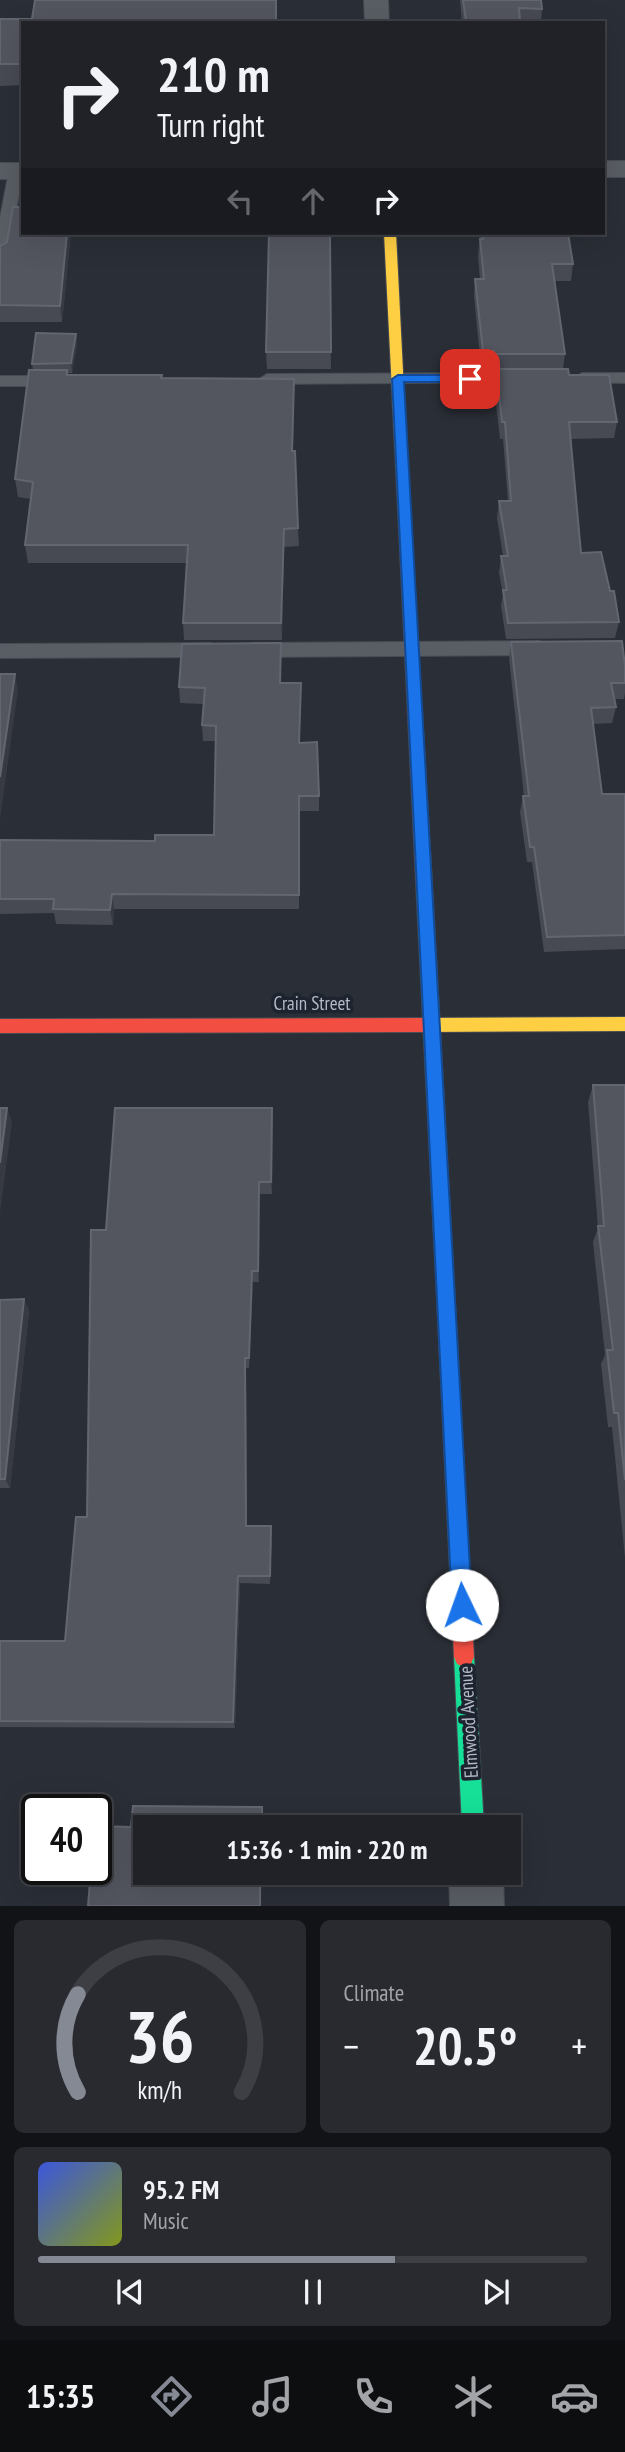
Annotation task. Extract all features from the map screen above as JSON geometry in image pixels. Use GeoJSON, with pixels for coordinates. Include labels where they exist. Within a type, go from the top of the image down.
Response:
{"type":"FeatureCollection","features":[{"type":"Feature","properties":{"kind":"street"},"geometry":{"type":"LineString","coordinates":[[376,0],[377,21]]}},
{"type":"Feature","properties":{"kind":"street"},"geometry":{"type":"LineString","coordinates":[[605,169],[625,169]]}},
{"type":"Feature","properties":{"kind":"street","name":"Elmwood Avenue"},"geometry":{"type":"LineString","coordinates":[[390,235],[472,1815]]}},
{"type":"Feature","properties":{"kind":"street","name":"Crain Street"},"geometry":{"type":"LineString","coordinates":[[0,1026],[625,1024]]}},
{"type":"Feature","properties":{"kind":"street"},"geometry":{"type":"LineString","coordinates":[[476,1885],[477,1906]]}},
{"type":"Feature","properties":{"kind":"lane"},"geometry":{"type":"LineString","coordinates":[[0,258],[13,171]]}},
{"type":"Feature","properties":{"kind":"lane"},"geometry":{"type":"LineString","coordinates":[[250,379],[541,378]]}},
{"type":"Feature","properties":{"kind":"lane"},"geometry":{"type":"LineString","coordinates":[[569,378],[625,378]]}},
{"type":"Feature","properties":{"kind":"lane"},"geometry":{"type":"LineString","coordinates":[[0,381],[69,380]]}},
{"type":"Feature","properties":{"kind":"lane"},"geometry":{"type":"LineString","coordinates":[[0,651],[557,648]]}},
{"type":"Feature","properties":{"kind":"building"},"geometry":{"type":"Polygon","coordinates":[[[35,0],[276,0],[276,21],[21,21],[21,64],[0,64],[0,19],[32,19],[35,0]]]}},
{"type":"Feature","properties":{"kind":"building"},"geometry":{"type":"Polygon","coordinates":[[[463,0],[541,0],[542,9],[519,8],[520,21],[466,21],[463,0]]]}},
{"type":"Feature","properties":{"kind":"building"},"geometry":{"type":"Polygon","coordinates":[[[13,207],[21,207],[21,235],[67,235],[60,306],[0,305],[0,246],[7,242],[13,207]]]}},
{"type":"Feature","properties":{"kind":"building"},"geometry":{"type":"Polygon","coordinates":[[[269,235],[330,235],[331,352],[266,352],[269,235]]]}},
{"type":"Feature","properties":{"kind":"building"},"geometry":{"type":"Polygon","coordinates":[[[483,235],[568,235],[573,264],[552,264],[565,354],[494,354],[494,351],[483,351],[475,279],[484,279],[480,239],[483,239],[483,235]]]}},
{"type":"Feature","properties":{"kind":"building"},"geometry":{"type":"Polygon","coordinates":[[[36,333],[76,334],[71,363],[32,364],[36,333]]]}},
{"type":"Feature","properties":{"kind":"building"},"geometry":{"type":"Polygon","coordinates":[[[496,369],[568,369],[569,375],[609,375],[617,422],[569,422],[581,553],[601,552],[610,591],[614,591],[619,622],[508,623],[503,590],[507,590],[501,556],[508,556],[499,501],[511,501],[505,422],[502,422],[496,369]]]}},
{"type":"Feature","properties":{"kind":"building"},"geometry":{"type":"Polygon","coordinates":[[[29,370],[67,370],[67,375],[294,379],[292,451],[295,451],[298,528],[284,529],[281,623],[183,623],[188,545],[25,545],[33,482],[15,479],[29,370]]]}},
{"type":"Feature","properties":{"kind":"building"},"geometry":{"type":"Polygon","coordinates":[[[622,641],[625,683],[611,683],[616,707],[591,708],[602,794],[625,794],[625,935],[547,937],[534,847],[530,847],[523,796],[529,796],[511,642],[622,641]]]}},
{"type":"Feature","properties":{"kind":"building"},"geometry":{"type":"Polygon","coordinates":[[[281,643],[280,683],[301,683],[299,743],[317,742],[319,796],[299,796],[299,895],[112,894],[110,910],[53,909],[54,899],[0,899],[0,840],[155,841],[155,835],[214,835],[216,726],[202,725],[205,688],[179,687],[182,644],[281,643]]]}},
{"type":"Feature","properties":{"kind":"building"},"geometry":{"type":"Polygon","coordinates":[[[0,674],[15,674],[0,777],[0,674]]]}},
{"type":"Feature","properties":{"kind":"building"},"geometry":{"type":"Polygon","coordinates":[[[593,1085],[625,1085],[625,1480],[618,1413],[614,1413],[607,1350],[613,1350],[598,1226],[604,1226],[593,1085]]]}},
{"type":"Feature","properties":{"kind":"building"},"geometry":{"type":"Polygon","coordinates":[[[0,1108],[7,1108],[0,1163],[0,1108]]]}},
{"type":"Feature","properties":{"kind":"building"},"geometry":{"type":"Polygon","coordinates":[[[115,1108],[272,1108],[271,1182],[259,1182],[258,1271],[252,1271],[249,1358],[245,1358],[246,1526],[271,1526],[270,1576],[238,1576],[233,1722],[0,1721],[0,1641],[65,1641],[76,1517],[87,1517],[91,1230],[106,1230],[115,1108]]]}},
{"type":"Feature","properties":{"kind":"building"},"geometry":{"type":"Polygon","coordinates":[[[24,1299],[5,1479],[0,1479],[0,1300],[24,1299]]]}},
{"type":"Feature","properties":{"kind":"building"},"geometry":{"type":"Polygon","coordinates":[[[133,1806],[262,1807],[262,1815],[133,1815],[133,1885],[260,1885],[260,1906],[88,1906],[90,1885],[112,1885],[112,1826],[131,1827],[133,1806]]]}},
{"type":"Feature","properties":{"kind":"traffic: fast"},"geometry":{"type":"LineString","coordinates":[[424,882],[447,1320]]}},
{"type":"Feature","properties":{"kind":"traffic: fast"},"geometry":{"type":"LineString","coordinates":[[464,1657],[472,1815]]}},
{"type":"Feature","properties":{"kind":"traffic: slow"},"geometry":{"type":"LineString","coordinates":[[390,235],[404,510]]}},
{"type":"Feature","properties":{"kind":"traffic: slow"},"geometry":{"type":"LineString","coordinates":[[422,1025],[625,1024]]}},
{"type":"Feature","properties":{"kind":"traffic: jam"},"geometry":{"type":"LineString","coordinates":[[404,510],[424,882]]}},
{"type":"Feature","properties":{"kind":"traffic: jam"},"geometry":{"type":"LineString","coordinates":[[0,1026],[422,1025]]}},
{"type":"Feature","properties":{"kind":"traffic: jam"},"geometry":{"type":"LineString","coordinates":[[447,1320],[464,1657]]}},
{"type":"Feature","properties":{"kind":"route"},"geometry":{"type":"LineString","coordinates":[[462,1605],[398,379],[470,379]]}}]}
